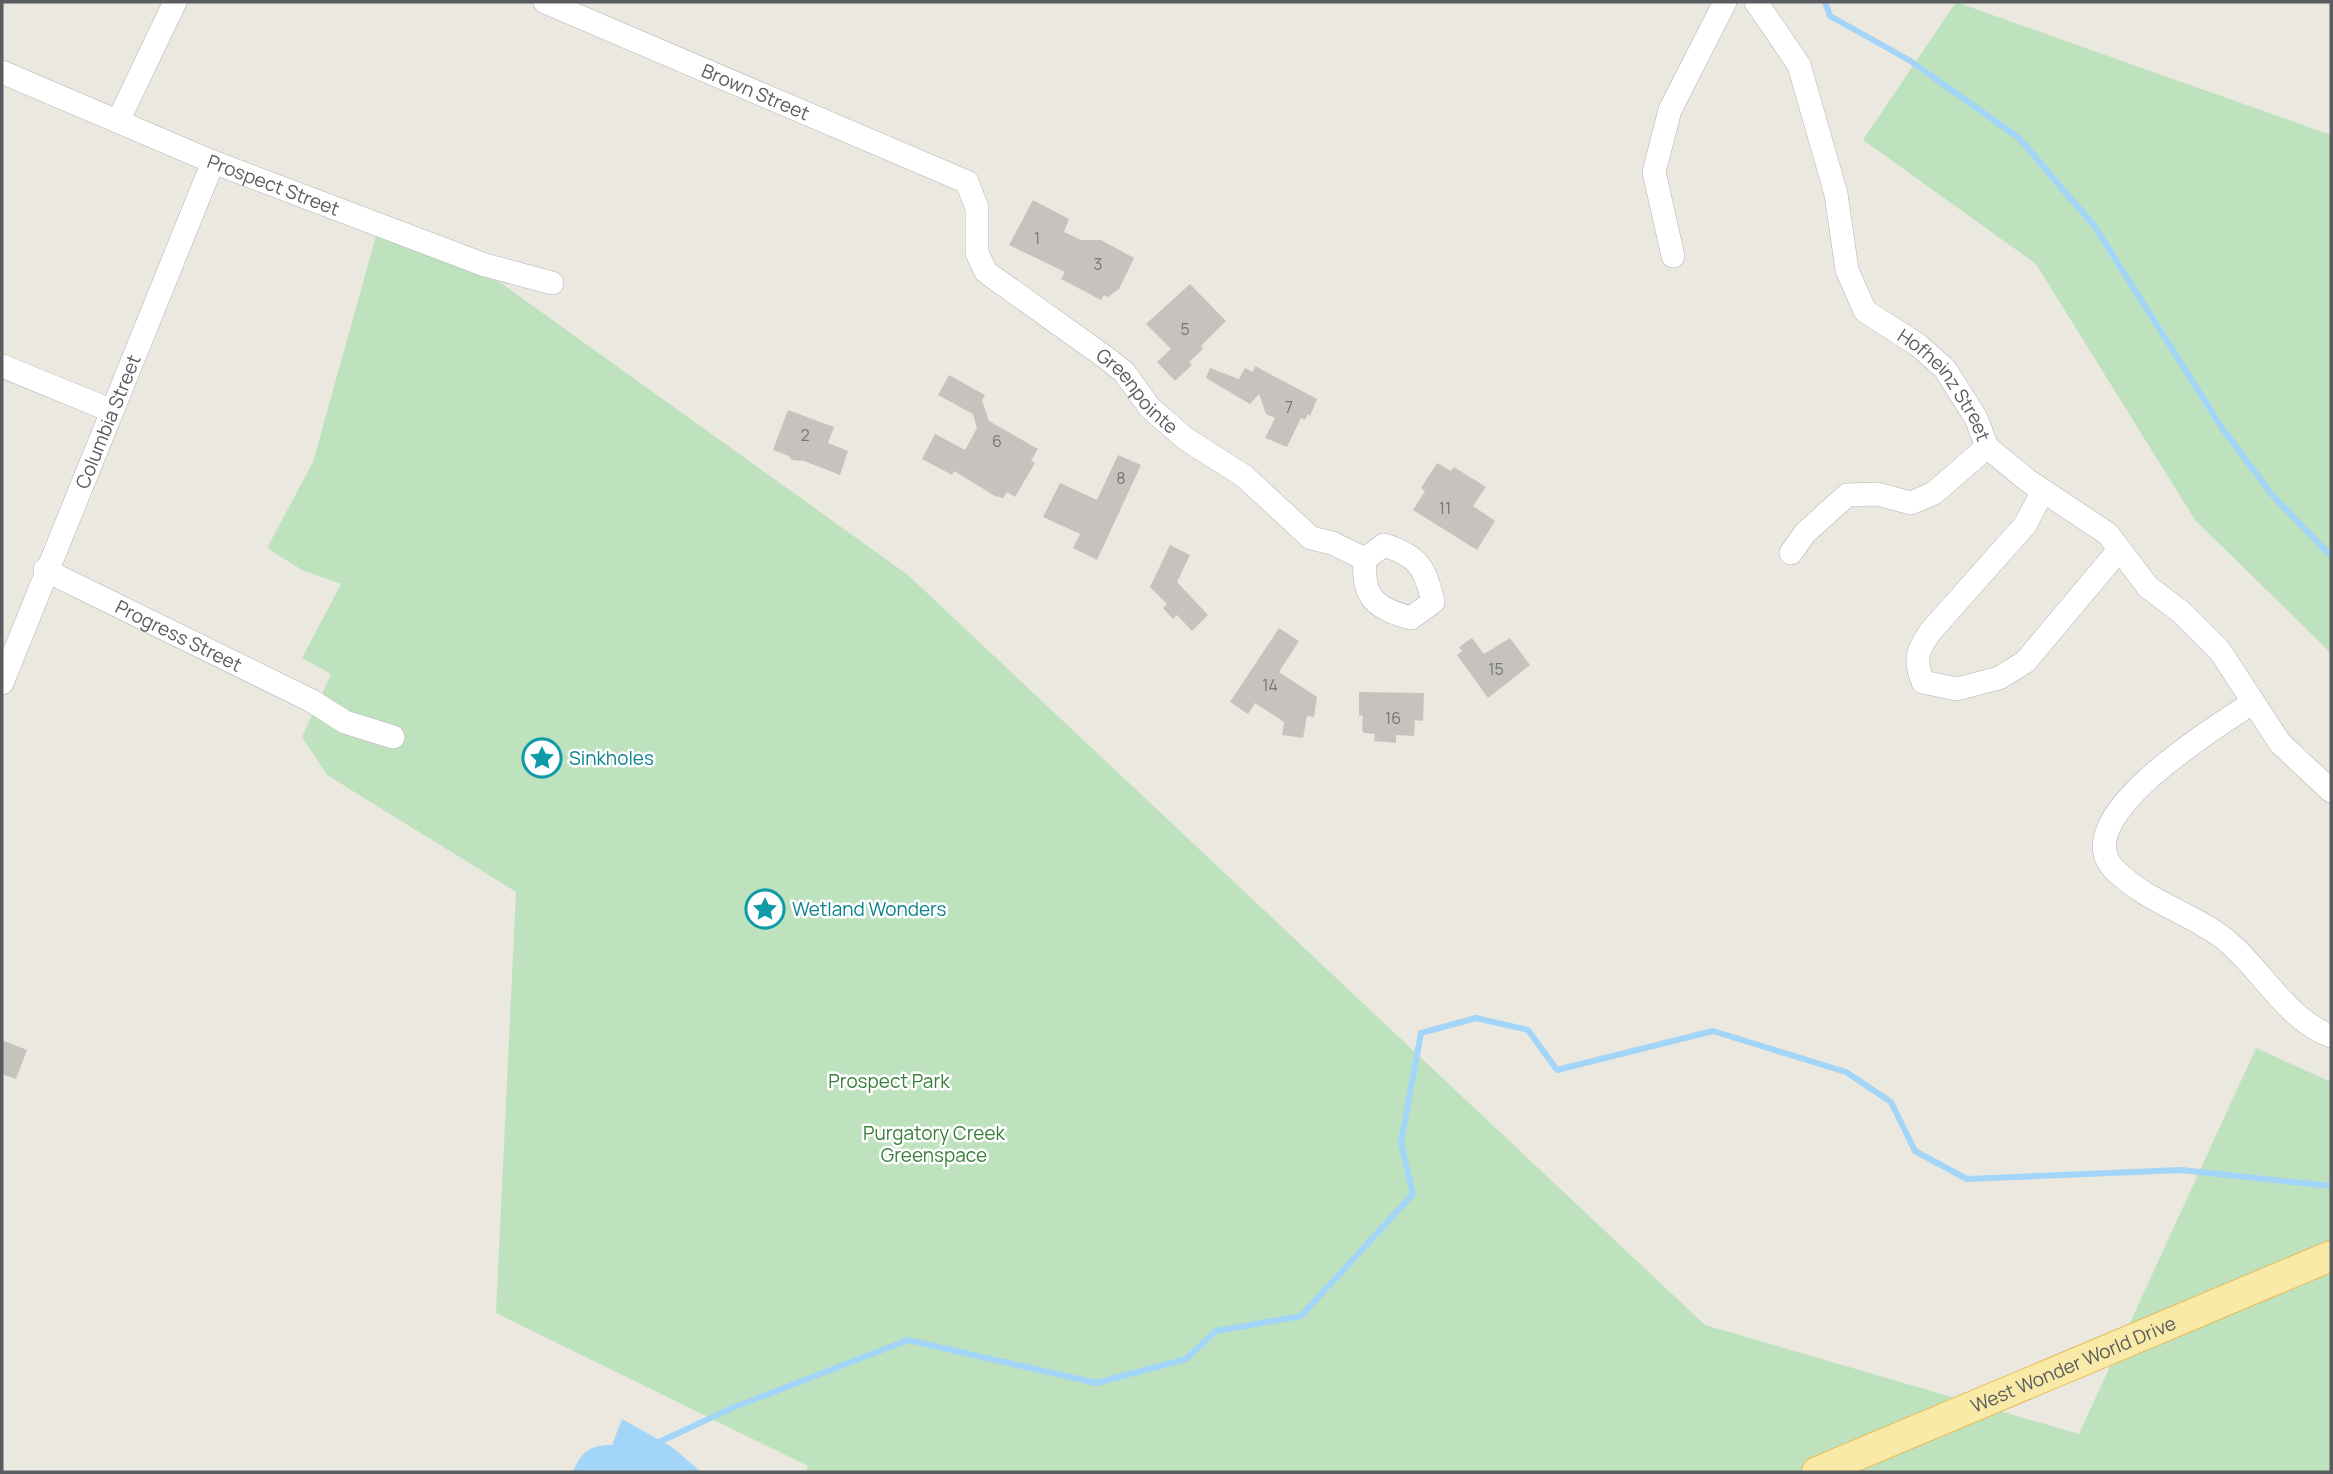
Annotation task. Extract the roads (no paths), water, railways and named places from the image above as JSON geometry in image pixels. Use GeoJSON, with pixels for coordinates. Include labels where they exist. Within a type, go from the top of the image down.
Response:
{"type":"FeatureCollection","features":[{"type":"Feature","properties":{"kind":"main road","name":"West Wonder World Drive"},"geometry":{"type":"LineString","coordinates":[[1817,1472],[2331,1256]]}},
{"type":"Feature","properties":{"kind":"street"},"geometry":{"type":"LineString","coordinates":[[119,119],[175,2]]}},
{"type":"Feature","properties":{"kind":"street","name":"Brown Street"},"geometry":{"type":"LineString","coordinates":[[545,2],[967,182]]}},
{"type":"Feature","properties":{"kind":"street"},"geometry":{"type":"LineString","coordinates":[[1674,256],[1654,172],[1670,110],[1725,2]]}},
{"type":"Feature","properties":{"kind":"street","name":"Hofheinz Street"},"geometry":{"type":"LineString","coordinates":[[1756,2],[1799,65],[1836,194],[1847,270],[1865,311],[1919,345],[1945,369],[1976,418],[1987,447],[2043,491],[2108,534],[2148,587],[2181,612],[2220,651],[2280,743],[2331,791]]}},
{"type":"Feature","properties":{"kind":"street","name":"Prospect Street"},"geometry":{"type":"LineString","coordinates":[[2,72],[119,119],[214,162],[485,265],[552,283]]}},
{"type":"Feature","properties":{"kind":"street","name":"Columbia Street"},"geometry":{"type":"LineString","coordinates":[[2,681],[45,569],[214,162]]}},
{"type":"Feature","properties":{"kind":"street","name":"Greenpointe"},"geometry":{"type":"LineString","coordinates":[[967,182],[977,208],[977,253],[986,272],[1115,365],[1159,415],[1220,463],[1244,476],[1311,538],[1332,543],[1365,559]]}},
{"type":"Feature","properties":{"kind":"street"},"geometry":{"type":"LineString","coordinates":[[2,366],[110,410]]}},
{"type":"Feature","properties":{"kind":"street"},"geometry":{"type":"LineString","coordinates":[[1791,553],[1805,533],[1847,495],[1877,494],[1911,503],[1934,493],[1987,447]]}},
{"type":"Feature","properties":{"kind":"street"},"geometry":{"type":"LineString","coordinates":[[2043,491],[2025,526],[1930,632],[1919,649],[1915,663],[1923,682],[1957,689],[1999,678],[2025,662],[2119,550]]}},
{"type":"Feature","properties":{"kind":"street","name":"Progress Street"},"geometry":{"type":"LineString","coordinates":[[45,569],[312,701],[345,722],[393,737]]}},
{"type":"Feature","properties":{"kind":"street"},"geometry":{"type":"LineString","coordinates":[[2252,703],[2185,750],[2134,792],[2114,814],[2106,830],[2104,854],[2113,869],[2154,901],[2221,937],[2257,970],[2293,1012],[2331,1036]]}},
{"type":"Feature","properties":{"kind":"water"},"geometry":{"type":"Polygon","coordinates":[[[622,1419],[672,1447],[701,1472],[573,1472],[587,1451],[598,1446],[612,1445],[622,1419]]]}},
{"type":"Feature","properties":{"kind":"waterway"},"geometry":{"type":"LineString","coordinates":[[1825,2],[1830,16],[1909,60],[2019,138],[2095,227],[2222,428],[2273,496],[2331,556]]}},
{"type":"Feature","properties":{"kind":"waterway"},"geometry":{"type":"LineString","coordinates":[[657,1443],[732,1408],[908,1340],[1096,1383],[1186,1359],[1216,1331],[1301,1316],[1413,1194],[1401,1142],[1421,1033],[1476,1018],[1528,1030],[1557,1070],[1713,1031],[1846,1072],[1891,1102],[1915,1151],[1967,1179],[2181,1170],[2331,1186]]}},
{"type":"Feature","properties":{"kind":"place","name":"Sinkholes"},"geometry":{"type":"Point","coordinates":[542,758]}},
{"type":"Feature","properties":{"kind":"place","name":"Wetland Wonders"},"geometry":{"type":"Point","coordinates":[765,909]}},
{"type":"Feature","properties":{"kind":"park label","name":"Prospect Park"},"geometry":{"type":"Point","coordinates":[889,1081]}},
{"type":"Feature","properties":{"kind":"park label","name":"Purgatory Creek Greenspace"},"geometry":{"type":"Point","coordinates":[934,1144]}}]}
